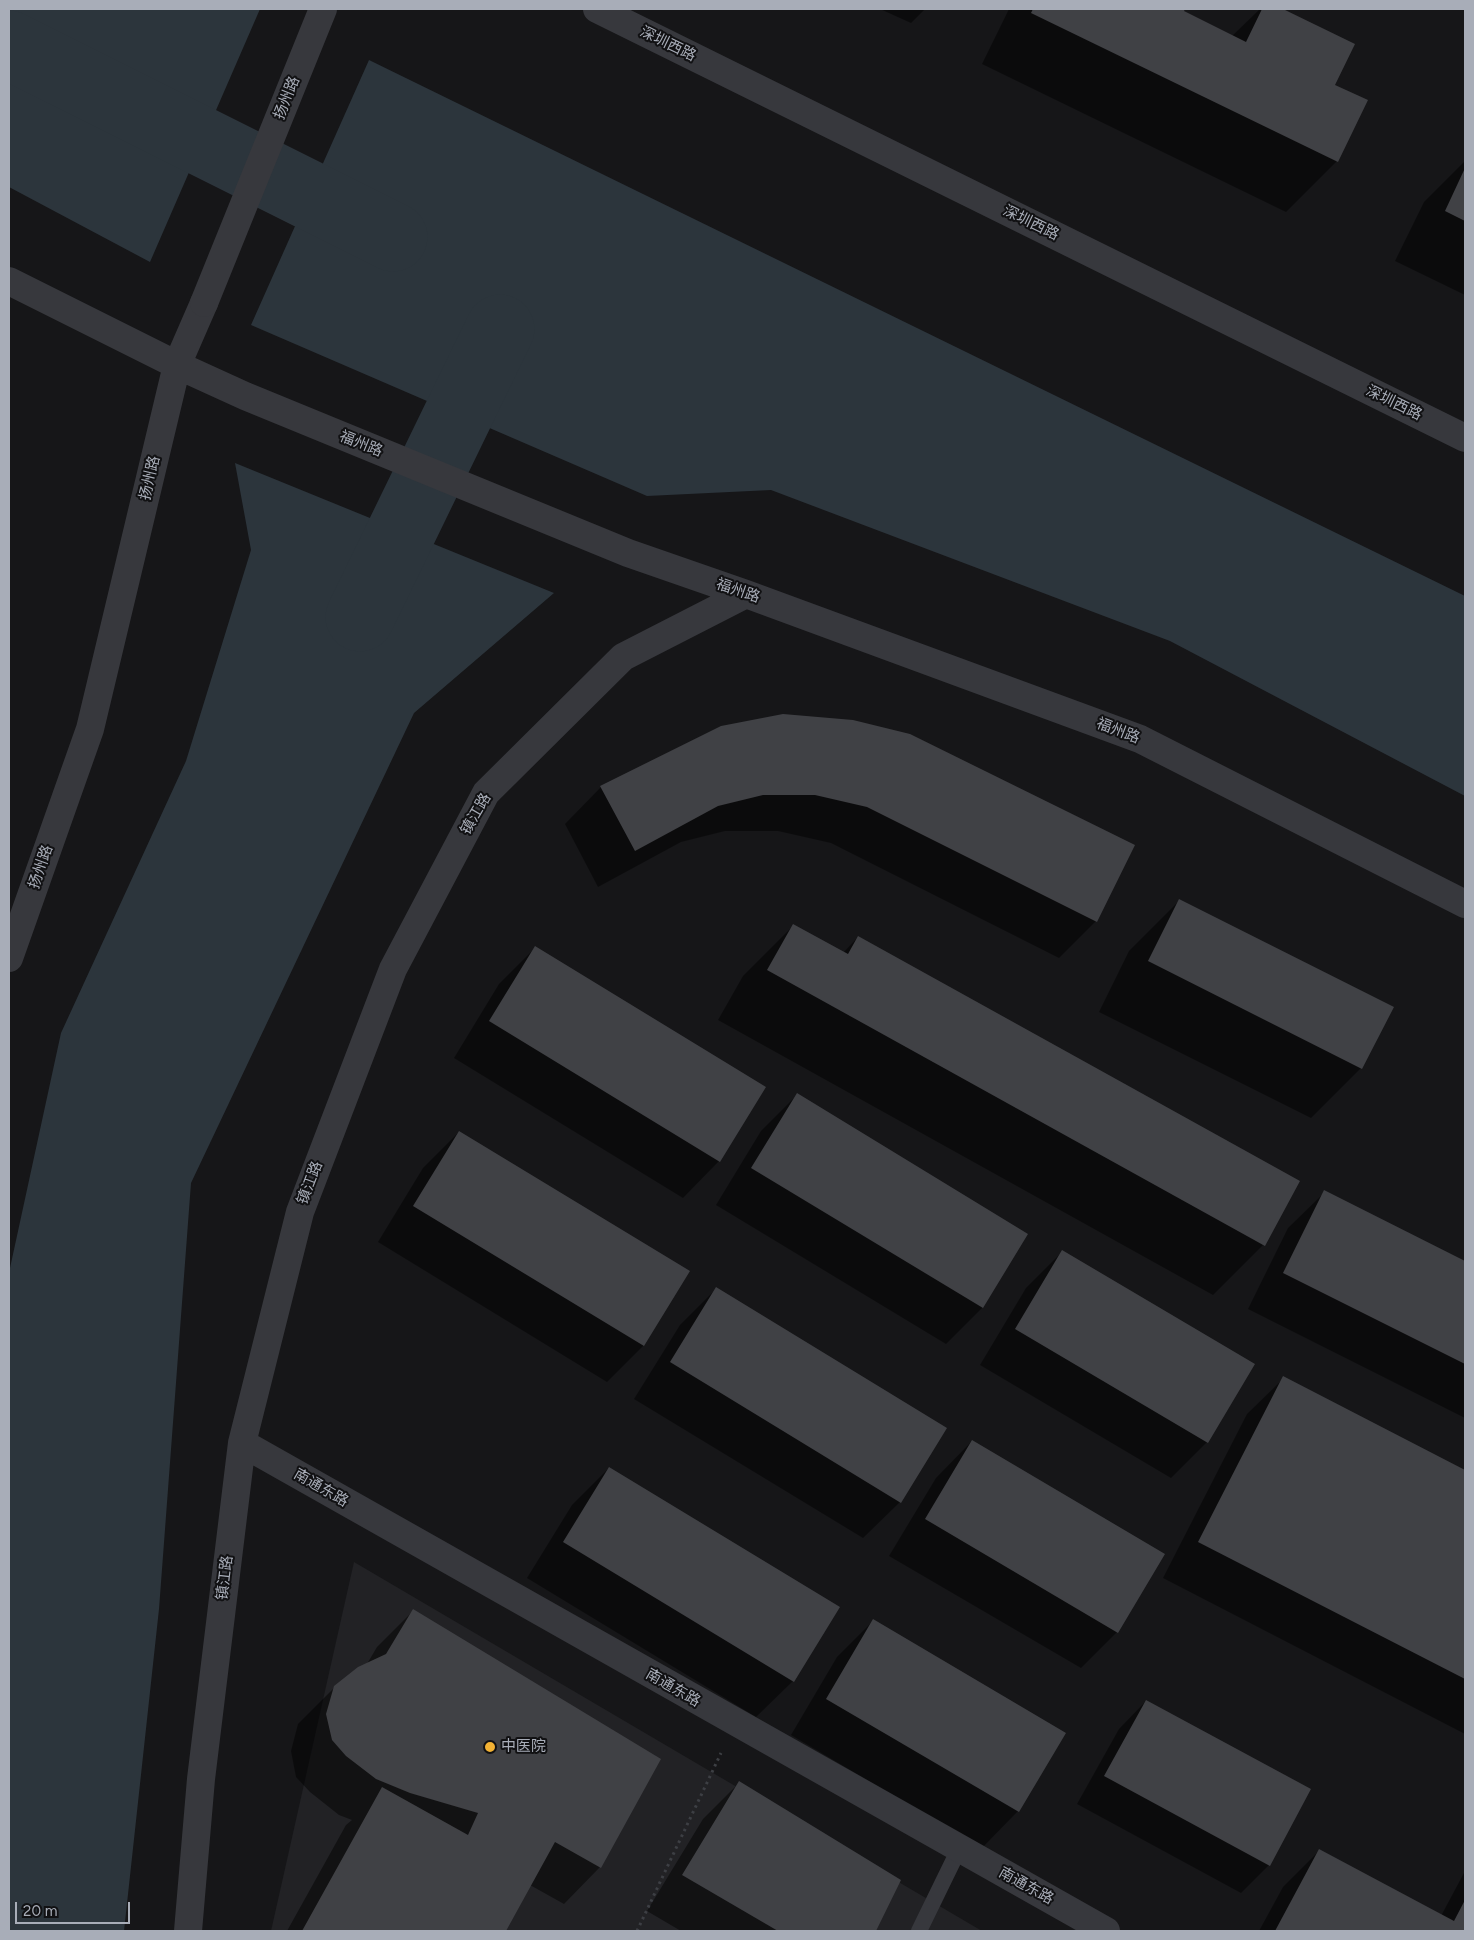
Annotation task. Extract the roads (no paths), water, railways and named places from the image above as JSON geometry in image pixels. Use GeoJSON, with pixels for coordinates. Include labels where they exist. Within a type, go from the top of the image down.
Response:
{"type":"FeatureCollection","features":[{"type":"Feature","properties":{"kind":"street","name":"扬州路"},"geometry":{"type":"LineString","coordinates":[[9,958],[90,729],[177,365],[323,9]]}},
{"type":"Feature","properties":{"kind":"street","name":"深圳西路"},"geometry":{"type":"LineString","coordinates":[[597,9],[1465,438]]}},
{"type":"Feature","properties":{"kind":"street","name":"福州路"},"geometry":{"type":"LineString","coordinates":[[9,281],[177,365],[245,396],[628,553],[746,594],[1140,739],[1465,904]]}},
{"type":"Feature","properties":{"kind":"street","name":"镇江路"},"geometry":{"type":"LineString","coordinates":[[188,1931],[201,1779],[242,1443],[300,1212],[393,969],[486,793],[623,657],[746,594]]}},
{"type":"Feature","properties":{"kind":"street","name":"南通东路"},"geometry":{"type":"LineString","coordinates":[[242,1443],[1106,1931]]}},
{"type":"Feature","properties":{"kind":"lane"},"geometry":{"type":"LineString","coordinates":[[919,1931],[960,1849]]}},
{"type":"Feature","properties":{"kind":"waterway"},"geometry":{"type":"LineString","coordinates":[[9,45],[393,237]]}},
{"type":"Feature","properties":{"kind":"waterway"},"geometry":{"type":"LineString","coordinates":[[360,617],[500,329]]}},
{"type":"Feature","properties":{"kind":"place","name":"中医院"},"geometry":{"type":"Point","coordinates":[490,1747]}}]}
